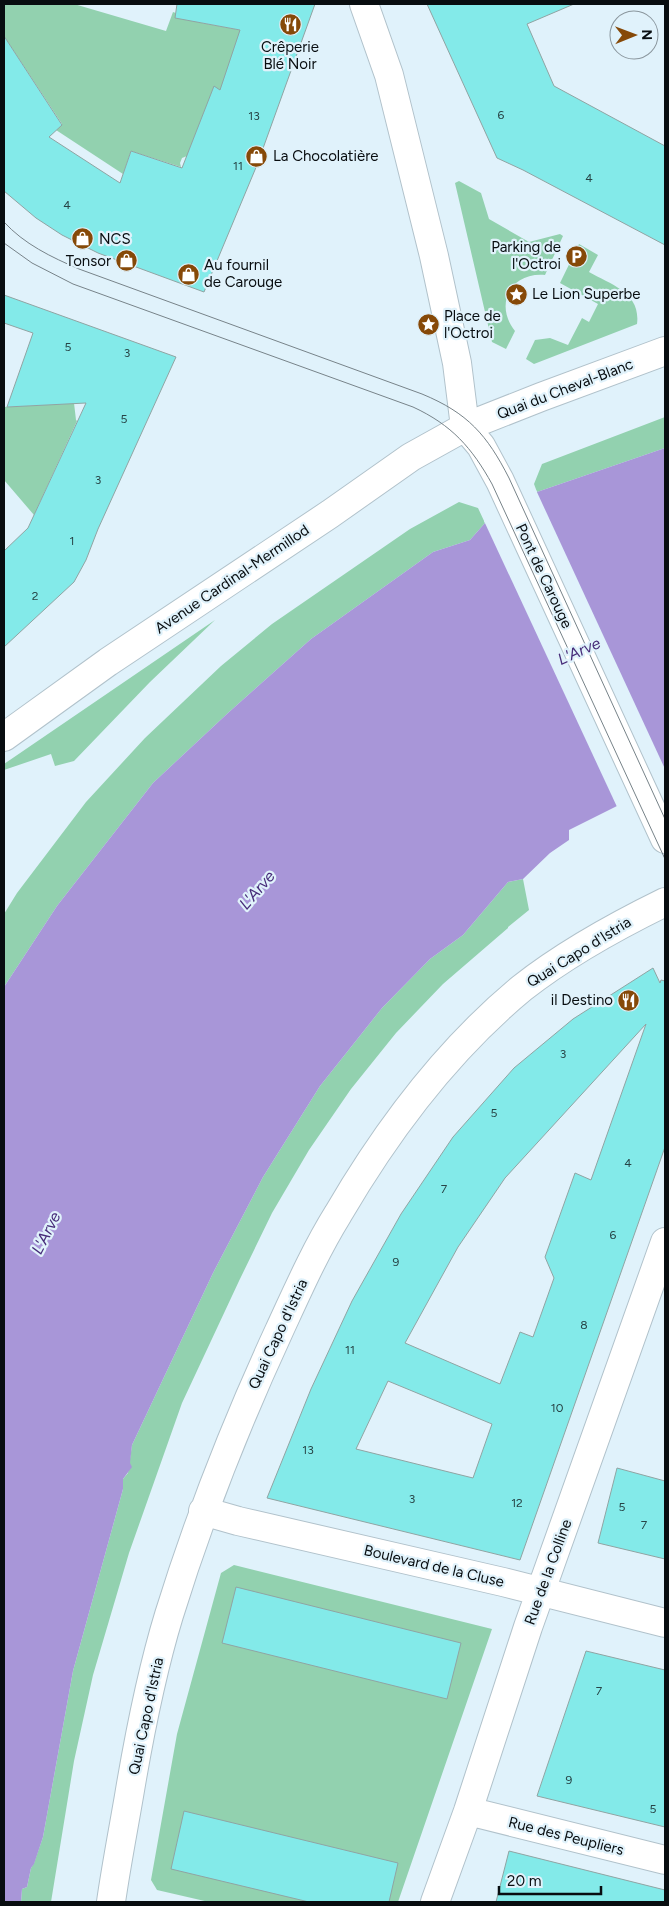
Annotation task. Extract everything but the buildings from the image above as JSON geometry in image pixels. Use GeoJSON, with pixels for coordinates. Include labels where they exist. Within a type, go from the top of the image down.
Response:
{"type":"FeatureCollection","features":[{"type":"Feature","properties":{"kind":"street"},"geometry":{"type":"LineString","coordinates":[[364,4],[389,75],[427,228],[457,362],[464,427]]}},
{"type":"Feature","properties":{"kind":"street","name":"Quai du Cheval-Blanc"},"geometry":{"type":"LineString","coordinates":[[464,427],[665,351]]}},
{"type":"Feature","properties":{"kind":"street","name":"Pont de Carouge"},"geometry":{"type":"LineString","coordinates":[[464,427],[481,446],[500,481],[664,837]]}},
{"type":"Feature","properties":{"kind":"street","name":"Avenue Cardinal-Mermillod"},"geometry":{"type":"LineString","coordinates":[[4,737],[108,662],[330,514],[411,457],[464,427]]}},
{"type":"Feature","properties":{"kind":"street","name":"Quai Capo d'Istria"},"geometry":{"type":"LineString","coordinates":[[111,1902],[140,1729],[168,1618],[203,1511],[252,1390],[303,1280],[337,1215],[402,1115],[443,1066],[482,1025],[523,988],[583,946],[665,902]]}},
{"type":"Feature","properties":{"kind":"street","name":"Rue de la Colline"},"geometry":{"type":"LineString","coordinates":[[435,1902],[468,1811],[542,1591],[660,1274],[665,1242]]}},
{"type":"Feature","properties":{"kind":"street","name":"Boulevard de la Cluse"},"geometry":{"type":"LineString","coordinates":[[203,1511],[238,1521],[542,1591],[665,1623]]}},
{"type":"Feature","properties":{"kind":"street","name":"Rue des Peupliers"},"geometry":{"type":"LineString","coordinates":[[468,1811],[665,1860]]}},
{"type":"Feature","properties":{"kind":"green space"},"geometry":{"type":"Polygon","coordinates":[[[4,4],[74,4],[166,31],[173,12],[202,23],[246,31],[207,131],[198,128],[187,156],[182,158],[181,167],[131,151],[123,174],[56,130],[62,124],[4,36],[4,4]]]}},
{"type":"Feature","properties":{"kind":"green space"},"geometry":{"type":"Polygon","coordinates":[[[459,181],[481,193],[489,219],[529,242],[560,234],[563,236],[545,275],[533,275],[523,279],[509,292],[506,301],[506,311],[515,331],[506,349],[492,342],[455,183],[459,181]]]}},
{"type":"Feature","properties":{"kind":"green space"},"geometry":{"type":"Polygon","coordinates":[[[579,244],[598,255],[589,272],[615,286],[630,297],[637,313],[637,324],[534,364],[526,359],[535,340],[550,338],[568,345],[582,318],[589,322],[598,304],[560,283],[579,244]]]}},
{"type":"Feature","properties":{"kind":"green space"},"geometry":{"type":"Polygon","coordinates":[[[74,403],[77,421],[34,515],[4,480],[4,407],[74,403]]]}},
{"type":"Feature","properties":{"kind":"green space"},"geometry":{"type":"Polygon","coordinates":[[[665,417],[665,448],[537,492],[534,484],[542,464],[665,417]]]}},
{"type":"Feature","properties":{"kind":"green space"},"geometry":{"type":"Polygon","coordinates":[[[459,502],[478,508],[485,523],[470,540],[433,552],[311,639],[153,783],[57,906],[4,987],[4,914],[17,893],[86,802],[145,738],[221,666],[272,624],[410,529],[459,502]]]}},
{"type":"Feature","properties":{"kind":"green space"},"geometry":{"type":"Polygon","coordinates":[[[215,620],[150,682],[74,761],[55,766],[51,754],[4,770],[4,764],[215,620]]]}},
{"type":"Feature","properties":{"kind":"green space"},"geometry":{"type":"Polygon","coordinates":[[[523,879],[529,910],[443,984],[396,1033],[351,1089],[309,1150],[272,1213],[182,1403],[129,1553],[93,1675],[74,1761],[51,1902],[21,1902],[22,1889],[27,1887],[31,1868],[43,1837],[73,1671],[123,1489],[123,1479],[128,1473],[132,1445],[213,1273],[263,1177],[320,1086],[382,1008],[430,959],[463,935],[508,882],[523,879]]]}},
{"type":"Feature","properties":{"kind":"green space"},"geometry":{"type":"Polygon","coordinates":[[[234,1565],[492,1629],[398,1902],[209,1902],[157,1890],[151,1880],[177,1734],[221,1573],[234,1565]]]}},
{"type":"Feature","properties":{"kind":"water","name":"L'Arve"},"geometry":{"type":"Polygon","coordinates":[[[665,448],[665,780],[569,830],[569,840],[550,853],[523,879],[508,882],[463,935],[430,959],[382,1008],[320,1086],[263,1177],[213,1273],[132,1445],[130,1463],[132,1467],[123,1479],[123,1489],[73,1671],[43,1837],[31,1868],[27,1887],[22,1889],[21,1902],[4,1902],[4,987],[57,906],[153,783],[311,639],[433,552],[470,540],[485,523],[537,492],[665,448]]]}},
{"type":"Feature","properties":{"kind":"pier"},"geometry":{"type":"Polygon","coordinates":[[[536,490],[665,769],[665,783],[618,809],[484,521],[536,490]]]}},
{"type":"Feature","properties":{"kind":"tram line"},"geometry":{"type":"LineString","coordinates":[[4,222],[20,237],[58,260],[422,394],[452,409],[474,427],[493,449],[509,478],[665,819]]}},
{"type":"Feature","properties":{"kind":"tram line"},"geometry":{"type":"LineString","coordinates":[[4,243],[32,263],[73,284],[413,407],[439,422],[460,439],[477,459],[492,484],[665,859]]}},
{"type":"Feature","properties":{"kind":"place","name":"Crêperie Blé Noir"},"geometry":{"type":"Point","coordinates":[290,24]}},
{"type":"Feature","properties":{"kind":"place","name":"La Chocolatière"},"geometry":{"type":"Point","coordinates":[257,156]}},
{"type":"Feature","properties":{"kind":"place","name":"NCS"},"geometry":{"type":"Point","coordinates":[83,239]}},
{"type":"Feature","properties":{"kind":"place","name":"Parking de l'Octroi"},"geometry":{"type":"Point","coordinates":[577,256]}},
{"type":"Feature","properties":{"kind":"place","name":"Tonsor"},"geometry":{"type":"Point","coordinates":[127,261]}},
{"type":"Feature","properties":{"kind":"place","name":"Au fournil de Carouge"},"geometry":{"type":"Point","coordinates":[188,274]}},
{"type":"Feature","properties":{"kind":"place","name":"Le Lion Superbe"},"geometry":{"type":"Point","coordinates":[516,294]}},
{"type":"Feature","properties":{"kind":"place","name":"Place de l'Octroi"},"geometry":{"type":"Point","coordinates":[428,325]}},
{"type":"Feature","properties":{"kind":"place","name":"il Destino"},"geometry":{"type":"Point","coordinates":[629,1000]}}]}
